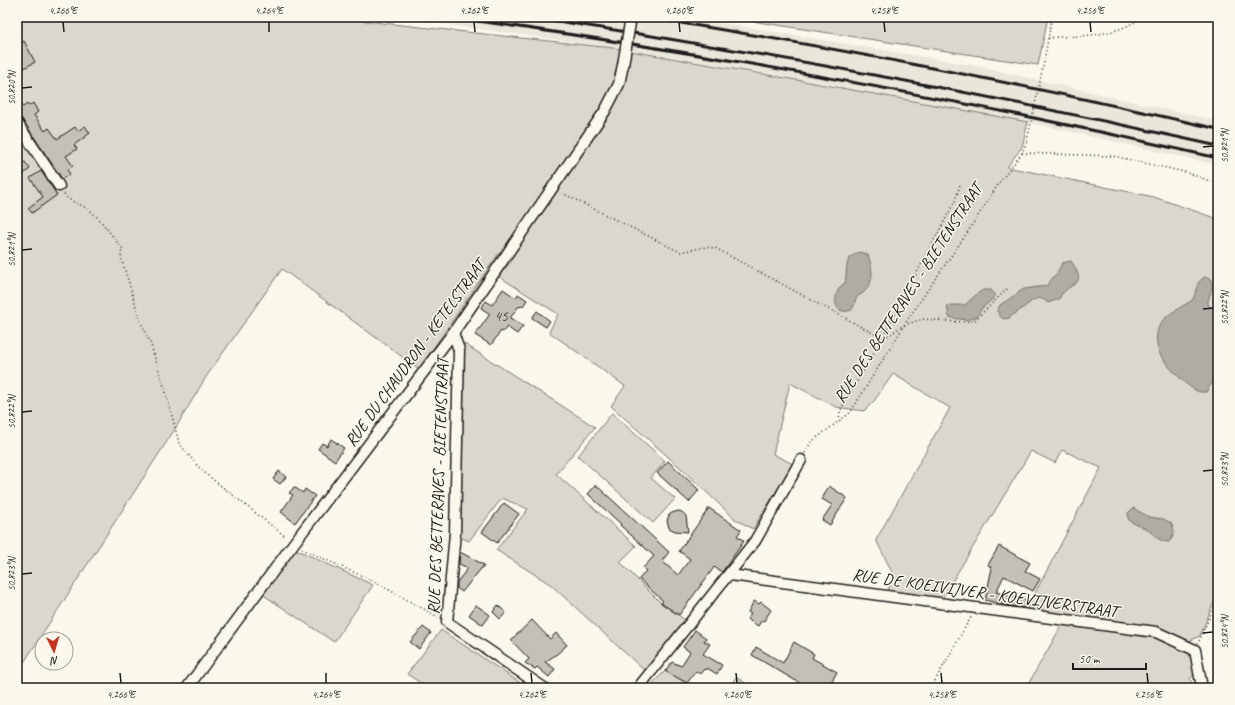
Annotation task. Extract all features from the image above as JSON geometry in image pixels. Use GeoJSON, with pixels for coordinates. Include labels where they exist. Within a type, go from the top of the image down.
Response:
{"type":"FeatureCollection","features":[{"type":"Feature","properties":{"kind":"street","name":"RUE DU CHAUDRON - KETELSTRAAT"},"geometry":{"type":"LineString","coordinates":[[186,688],[453,333],[609,104],[618,84],[623,65],[631,17]]}},
{"type":"Feature","properties":{"kind":"street"},"geometry":{"type":"LineString","coordinates":[[17,123],[59,186]]}},
{"type":"Feature","properties":{"kind":"street","name":"RUE DES BETTERAVES - BIETENSTRAAT"},"geometry":{"type":"LineString","coordinates":[[453,333],[459,350],[455,533],[447,622],[544,688]]}},
{"type":"Feature","properties":{"kind":"street"},"geometry":{"type":"LineString","coordinates":[[638,688],[730,575],[755,541],[800,460]]}},
{"type":"Feature","properties":{"kind":"street","name":"RUE DE KOEIVIJVER - KOEVIJVERSTRAAT"},"geometry":{"type":"LineString","coordinates":[[730,575],[1156,632],[1195,650]]}},
{"type":"Feature","properties":{"kind":"street"},"geometry":{"type":"LineString","coordinates":[[1195,650],[1202,688]]}},
{"type":"Feature","properties":{"kind":"path","name":"RUE DES BETTERAVES - BIETENSTRAAT"},"geometry":{"type":"LineString","coordinates":[[800,460],[811,442],[850,413],[904,325],[999,183],[1022,153],[1027,141],[1052,17]]}},
{"type":"Feature","properties":{"kind":"path"},"geometry":{"type":"LineString","coordinates":[[1048,38],[1104,34],[1137,21],[1142,17]]}},
{"type":"Feature","properties":{"kind":"path"},"geometry":{"type":"LineString","coordinates":[[1022,153],[1113,156],[1185,172],[1218,184]]}},
{"type":"Feature","properties":{"kind":"path"},"geometry":{"type":"LineString","coordinates":[[839,422],[840,411],[882,338],[955,202],[960,185]]}},
{"type":"Feature","properties":{"kind":"path"},"geometry":{"type":"LineString","coordinates":[[59,186],[66,196],[73,202],[87,209],[96,217],[122,248],[121,257],[140,320],[150,342],[166,393],[179,443],[201,470],[301,548],[335,565],[373,581],[447,622]]}},
{"type":"Feature","properties":{"kind":"path"},"geometry":{"type":"LineString","coordinates":[[553,188],[680,252],[706,247],[714,248],[882,338]]}},
{"type":"Feature","properties":{"kind":"path"},"geometry":{"type":"LineString","coordinates":[[882,338],[904,325],[923,319],[958,322],[974,321],[1008,288]]}},
{"type":"Feature","properties":{"kind":"path"},"geometry":{"type":"LineString","coordinates":[[1195,650],[1218,598]]}},
{"type":"Feature","properties":{"kind":"path"},"geometry":{"type":"LineString","coordinates":[[931,688],[976,608]]}},
{"type":"Feature","properties":{"kind":"shaded area"},"geometry":{"type":"Polygon","coordinates":[[[17,17],[328,17],[613,48],[1028,122],[1022,147],[1007,167],[1154,197],[1218,219],[1218,592],[1200,636],[1189,641],[1175,637],[1025,612],[1101,468],[1062,450],[1055,463],[1031,451],[941,600],[887,592],[894,576],[876,540],[950,408],[893,374],[874,401],[864,411],[836,407],[790,383],[773,454],[793,464],[753,529],[735,519],[611,406],[625,386],[549,332],[558,314],[498,276],[512,261],[499,253],[419,369],[282,269],[206,377],[175,429],[44,631],[34,631],[34,647],[17,673],[17,17]]]}},
{"type":"Feature","properties":{"kind":"shaded area"},"geometry":{"type":"Polygon","coordinates":[[[391,17],[686,17],[972,65],[1218,121],[1218,165],[1041,125],[820,83],[617,48],[391,17]]]}},
{"type":"Feature","properties":{"kind":"shaded area"},"geometry":{"type":"Polygon","coordinates":[[[725,17],[1048,17],[1038,65],[725,17]]]}},
{"type":"Feature","properties":{"kind":"shaded area"},"geometry":{"type":"Polygon","coordinates":[[[860,252],[868,255],[872,270],[870,284],[863,293],[856,298],[852,310],[842,311],[838,309],[836,305],[836,295],[841,286],[845,283],[847,264],[849,260],[855,254],[860,252]]]}},
{"type":"Feature","properties":{"kind":"shaded area"},"geometry":{"type":"Polygon","coordinates":[[[1071,261],[1076,270],[1078,280],[1063,293],[1059,299],[1048,303],[1038,298],[1009,318],[1003,319],[1000,316],[997,311],[1000,305],[1024,289],[1046,286],[1057,273],[1062,263],[1071,261]]]}},
{"type":"Feature","properties":{"kind":"shaded area"},"geometry":{"type":"Polygon","coordinates":[[[1205,277],[1210,279],[1212,282],[1208,305],[1218,312],[1218,374],[1206,392],[1200,392],[1184,382],[1167,364],[1160,354],[1157,343],[1157,335],[1158,328],[1162,321],[1171,313],[1192,300],[1199,282],[1205,277]]]}},
{"type":"Feature","properties":{"kind":"shaded area"},"geometry":{"type":"Polygon","coordinates":[[[983,290],[991,290],[996,295],[982,308],[977,316],[971,319],[949,317],[947,306],[965,305],[983,290]]]}},
{"type":"Feature","properties":{"kind":"shaded area"},"geometry":{"type":"Polygon","coordinates":[[[463,343],[595,427],[556,474],[636,546],[620,562],[661,603],[685,620],[646,672],[550,584],[496,550],[528,509],[502,498],[469,541],[458,536],[460,386],[463,343]]]}},
{"type":"Feature","properties":{"kind":"shaded area"},"geometry":{"type":"Polygon","coordinates":[[[612,413],[665,461],[651,478],[675,499],[653,523],[578,456],[612,413]]]}},
{"type":"Feature","properties":{"kind":"shaded area"},"geometry":{"type":"Polygon","coordinates":[[[1133,508],[1149,517],[1163,519],[1171,523],[1174,533],[1169,542],[1161,540],[1140,525],[1132,523],[1128,519],[1128,513],[1133,508]]]}},
{"type":"Feature","properties":{"kind":"shaded area"},"geometry":{"type":"Polygon","coordinates":[[[295,549],[373,585],[334,642],[262,594],[295,549]]]}},
{"type":"Feature","properties":{"kind":"shaded area"},"geometry":{"type":"Polygon","coordinates":[[[1063,623],[1150,635],[1186,649],[1192,657],[1196,671],[1190,679],[1194,688],[1026,688],[1063,623]]]}},
{"type":"Feature","properties":{"kind":"shaded area"},"geometry":{"type":"Polygon","coordinates":[[[441,630],[528,688],[428,688],[407,674],[441,630]]]}},
{"type":"Feature","properties":{"kind":"shaded area"},"geometry":{"type":"Polygon","coordinates":[[[665,671],[696,688],[648,688],[665,671]]]}},
{"type":"Feature","properties":{"kind":"shaded area"},"geometry":{"type":"Polygon","coordinates":[[[736,677],[753,688],[729,688],[736,677]]]}},
{"type":"Feature","properties":{"kind":"building"},"geometry":{"type":"Polygon","coordinates":[[[24,41],[35,62],[17,72],[17,45],[24,41]]]}},
{"type":"Feature","properties":{"kind":"building"},"geometry":{"type":"Polygon","coordinates":[[[17,98],[23,107],[27,104],[29,106],[33,103],[38,112],[34,115],[45,131],[49,128],[57,139],[75,127],[78,131],[85,126],[90,133],[74,145],[77,149],[66,156],[73,166],[67,170],[70,174],[62,179],[22,119],[17,114],[17,98]]]}},
{"type":"Feature","properties":{"kind":"building"},"geometry":{"type":"Polygon","coordinates":[[[25,162],[30,169],[22,175],[17,167],[25,162]]]}},
{"type":"Feature","properties":{"kind":"building"},"geometry":{"type":"Polygon","coordinates":[[[41,171],[57,195],[32,213],[28,208],[43,197],[30,178],[41,171]]]}},
{"type":"Feature","properties":{"kind":"building"},"geometry":{"type":"Polygon","coordinates":[[[503,289],[516,298],[518,294],[527,300],[523,306],[518,307],[510,318],[523,326],[517,334],[507,327],[503,332],[501,331],[491,345],[475,335],[490,314],[481,308],[486,301],[492,305],[503,289]]]}},
{"type":"Feature","properties":{"kind":"building"},"geometry":{"type":"Polygon","coordinates":[[[537,311],[550,321],[546,327],[532,318],[537,311]]]}},
{"type":"Feature","properties":{"kind":"building"},"geometry":{"type":"Polygon","coordinates":[[[331,439],[344,448],[335,461],[318,449],[322,443],[327,446],[331,439]]]}},
{"type":"Feature","properties":{"kind":"building"},"geometry":{"type":"Polygon","coordinates":[[[668,461],[699,490],[689,502],[657,473],[668,461]]]}},
{"type":"Feature","properties":{"kind":"building"},"geometry":{"type":"Polygon","coordinates":[[[279,471],[286,477],[280,484],[273,479],[279,471]]]}},
{"type":"Feature","properties":{"kind":"building"},"geometry":{"type":"Polygon","coordinates":[[[596,485],[669,552],[662,561],[678,575],[690,559],[679,551],[709,508],[741,530],[737,536],[744,541],[722,572],[714,567],[679,615],[661,603],[663,601],[639,579],[646,571],[643,568],[654,556],[588,494],[596,485]]]}},
{"type":"Feature","properties":{"kind":"building"},"geometry":{"type":"Polygon","coordinates":[[[829,486],[847,498],[830,525],[822,520],[832,505],[822,499],[829,486]]]}},
{"type":"Feature","properties":{"kind":"building"},"geometry":{"type":"Polygon","coordinates":[[[294,487],[303,493],[305,489],[315,496],[295,523],[281,512],[293,495],[289,493],[294,487]]]}},
{"type":"Feature","properties":{"kind":"building"},"geometry":{"type":"Polygon","coordinates":[[[504,503],[519,514],[497,543],[482,532],[504,503]]]}},
{"type":"Feature","properties":{"kind":"building"},"geometry":{"type":"Polygon","coordinates":[[[678,511],[682,512],[686,516],[688,532],[675,531],[669,528],[667,521],[669,515],[678,511]]]}},
{"type":"Feature","properties":{"kind":"building"},"geometry":{"type":"Polygon","coordinates":[[[999,546],[1030,563],[1025,571],[1040,579],[1033,591],[1004,576],[996,592],[1028,600],[1024,608],[985,600],[992,568],[988,565],[999,546]]]}},
{"type":"Feature","properties":{"kind":"building"},"geometry":{"type":"Polygon","coordinates":[[[460,552],[484,565],[462,592],[457,588],[457,582],[468,568],[459,564],[460,552]]]}},
{"type":"Feature","properties":{"kind":"building"},"geometry":{"type":"Polygon","coordinates":[[[754,601],[759,604],[761,602],[771,610],[764,621],[762,620],[758,626],[747,619],[751,614],[748,612],[754,601]]]}},
{"type":"Feature","properties":{"kind":"building"},"geometry":{"type":"Polygon","coordinates":[[[476,605],[490,615],[483,625],[469,615],[476,605]]]}},
{"type":"Feature","properties":{"kind":"building"},"geometry":{"type":"Polygon","coordinates":[[[498,605],[506,613],[500,619],[493,612],[498,605]]]}},
{"type":"Feature","properties":{"kind":"building"},"geometry":{"type":"Polygon","coordinates":[[[532,620],[550,639],[556,633],[567,645],[545,662],[555,669],[549,677],[537,667],[535,669],[525,663],[529,659],[511,640],[532,620]]]}},
{"type":"Feature","properties":{"kind":"building"},"geometry":{"type":"Polygon","coordinates":[[[423,627],[431,633],[419,649],[410,642],[423,627]]]}},
{"type":"Feature","properties":{"kind":"building"},"geometry":{"type":"Polygon","coordinates":[[[695,630],[706,638],[704,641],[710,644],[703,654],[722,665],[717,674],[707,668],[700,674],[696,671],[687,683],[665,671],[672,662],[681,666],[690,652],[683,647],[695,630]]]}},
{"type":"Feature","properties":{"kind":"building"},"geometry":{"type":"Polygon","coordinates":[[[794,642],[814,654],[812,658],[837,672],[828,688],[808,688],[752,655],[756,647],[783,663],[794,642]]]}},
{"type":"Feature","properties":{"kind":"railway"},"geometry":{"type":"LineString","coordinates":[[448,17],[642,46],[835,79],[1027,116],[1218,158]]}},
{"type":"Feature","properties":{"kind":"railway"},"geometry":{"type":"LineString","coordinates":[[532,17],[618,30],[962,92],[1218,146]]}},
{"type":"Feature","properties":{"kind":"railway"},"geometry":{"type":"LineString","coordinates":[[643,17],[788,41],[932,68],[1075,97],[1218,129]]}}]}
